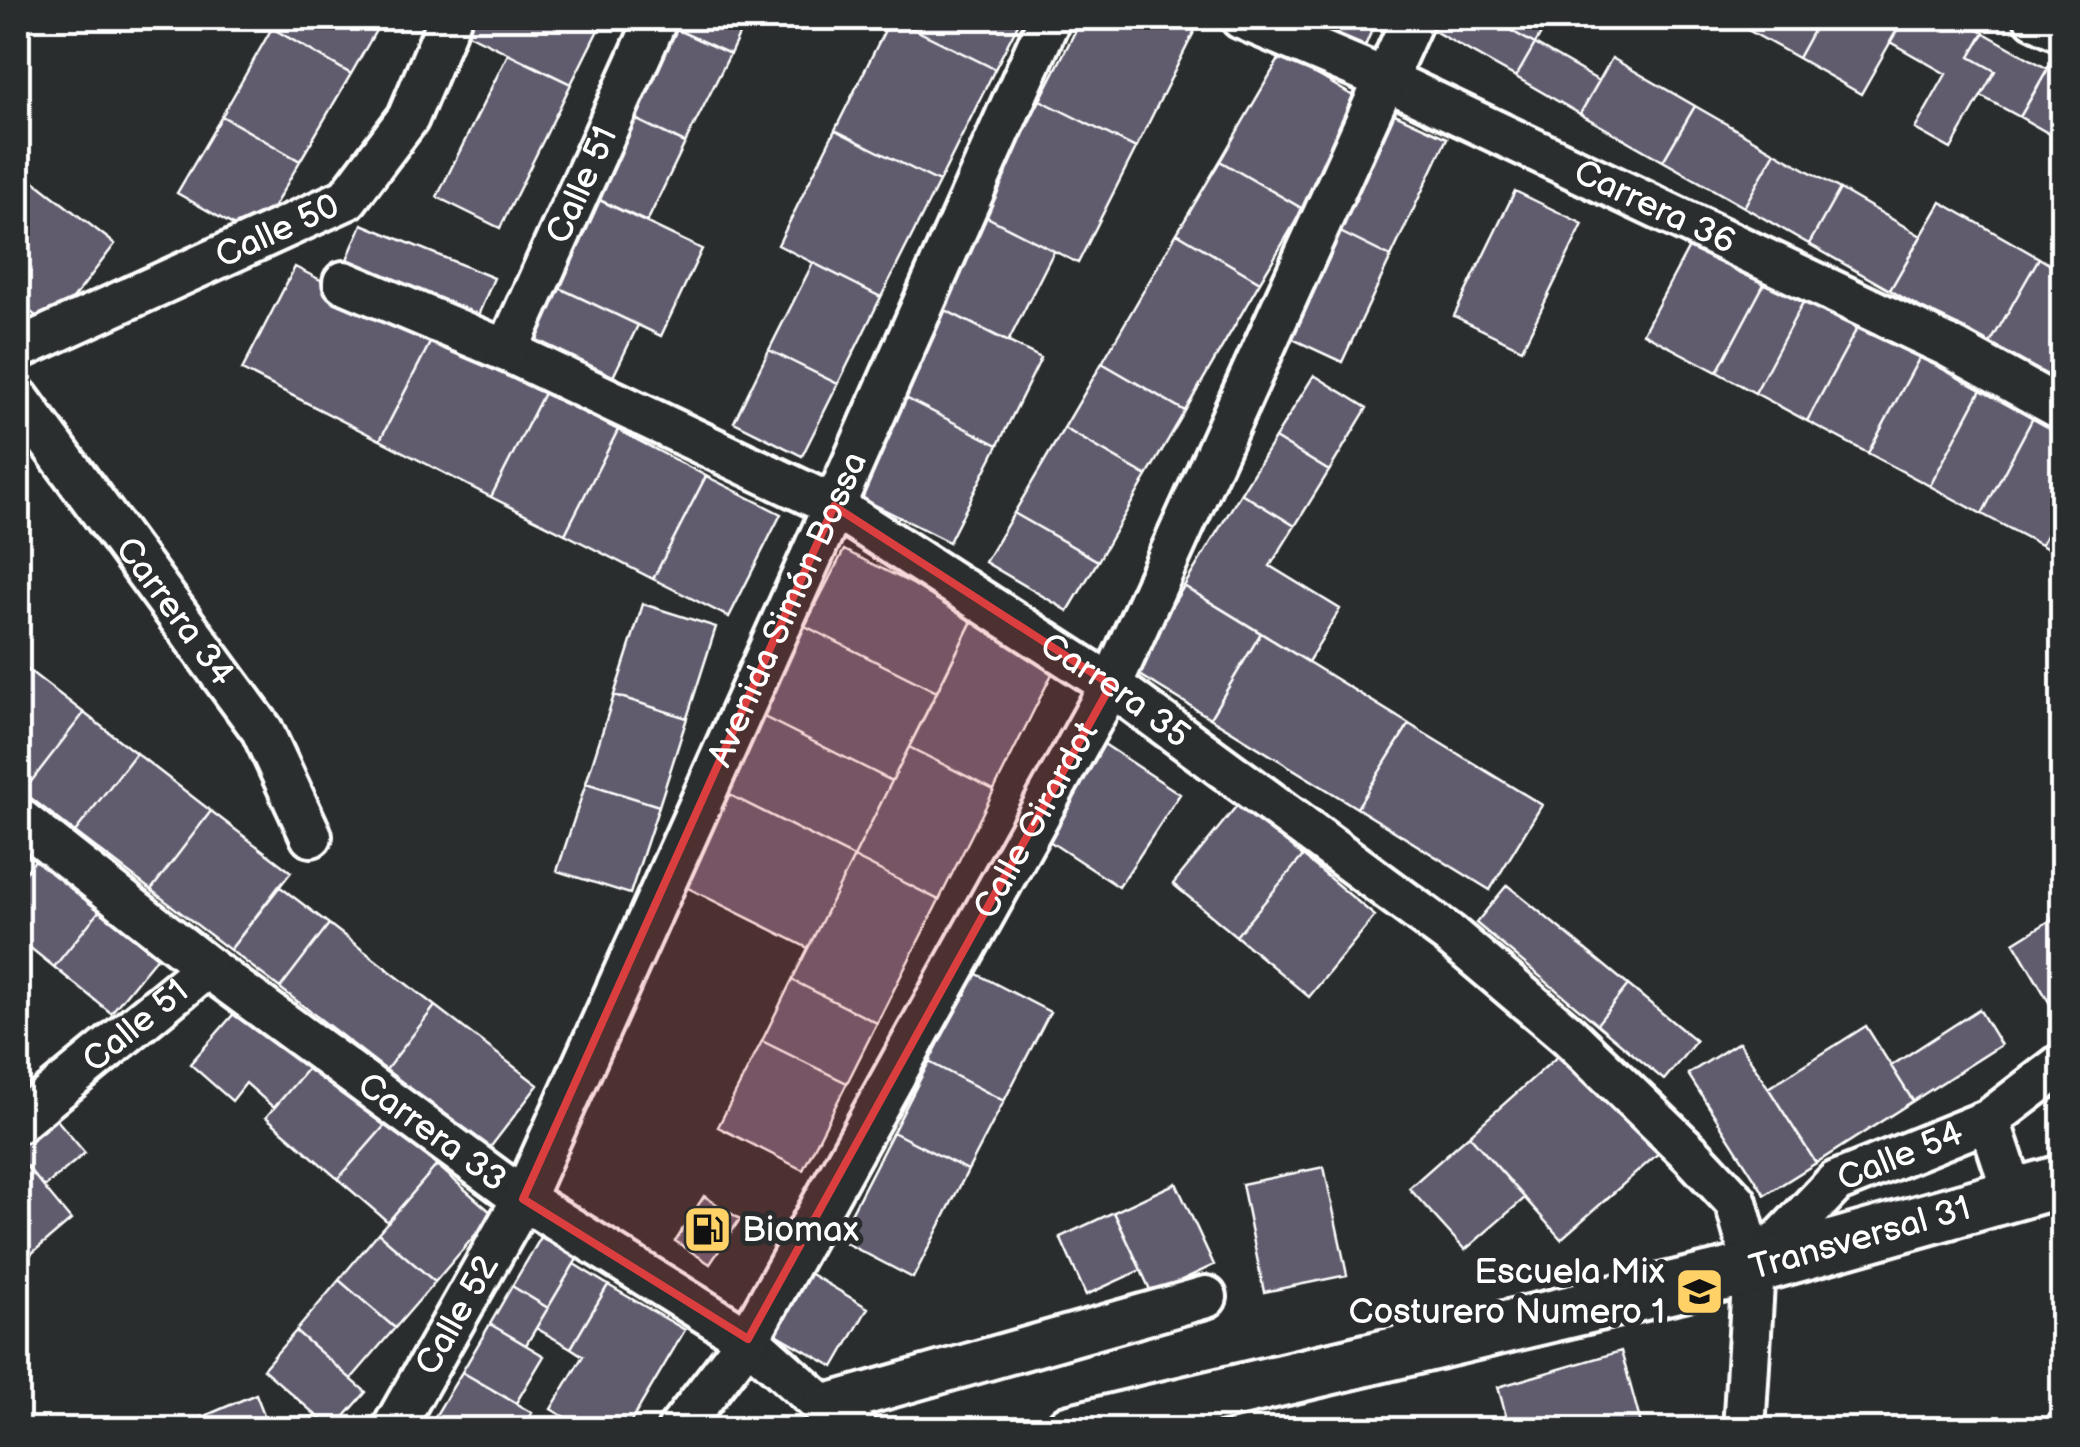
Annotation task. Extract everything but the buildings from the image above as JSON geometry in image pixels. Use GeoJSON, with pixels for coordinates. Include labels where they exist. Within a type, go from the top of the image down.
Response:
{"type":"FeatureCollection","features":[{"type":"Feature","properties":{"kind":"street","name":"Calle 50"},"geometry":{"type":"LineString","coordinates":[[18,349],[347,199],[408,118],[450,18]]}},
{"type":"Feature","properties":{"kind":"street","name":"Calle 51"},"geometry":{"type":"LineString","coordinates":[[507,351],[657,18]]}},
{"type":"Feature","properties":{"kind":"street","name":"Avenida Simón Bossa"},"geometry":{"type":"LineString","coordinates":[[524,1199],[1050,18]]}},
{"type":"Feature","properties":{"kind":"street","name":"Carrera 36"},"geometry":{"type":"LineString","coordinates":[[1241,18],[1385,79],[1948,346],[2062,409]]}},
{"type":"Feature","properties":{"kind":"street","name":"Calle Girardot"},"geometry":{"type":"LineString","coordinates":[[678,1430],[748,1339],[1110,685],[1413,18]]}},
{"type":"Feature","properties":{"kind":"street"},"geometry":{"type":"LineString","coordinates":[[2035,18],[2062,30]]}},
{"type":"Feature","properties":{"kind":"street","name":"Carrera 35"},"geometry":{"type":"LineString","coordinates":[[344,282],[507,351],[834,506],[1110,685],[1450,935],[1568,1036],[1736,1202],[1754,1268],[1744,1430]]}},
{"type":"Feature","properties":{"kind":"street","name":"Carrera 34"},"geometry":{"type":"LineString","coordinates":[[18,398],[262,730],[311,836]]}},
{"type":"Feature","properties":{"kind":"street","name":"Carrera 33"},"geometry":{"type":"LineString","coordinates":[[18,818],[207,967],[524,1199],[748,1339],[857,1430]]}},
{"type":"Feature","properties":{"kind":"street","name":"Calle 51"},"geometry":{"type":"LineString","coordinates":[[18,1122],[207,967]]}},
{"type":"Feature","properties":{"kind":"street","name":"Calle 54"},"geometry":{"type":"LineString","coordinates":[[1754,1268],[1836,1182],[1990,1120],[2062,1064]]}},
{"type":"Feature","properties":{"kind":"street"},"geometry":{"type":"LineString","coordinates":[[1990,1120],[2014,1195]]}},
{"type":"Feature","properties":{"kind":"street","name":"Transversal 31"},"geometry":{"type":"LineString","coordinates":[[1071,1430],[1754,1268],[2062,1181]]}},
{"type":"Feature","properties":{"kind":"street","name":"Calle 52"},"geometry":{"type":"LineString","coordinates":[[392,1430],[524,1199]]}},
{"type":"Feature","properties":{"kind":"street"},"geometry":{"type":"LineString","coordinates":[[824,1406],[1206,1297]]}},
{"type":"Feature","properties":{"kind":"highlighted area"},"geometry":{"type":"Polygon","coordinates":[[[834,506],[1111,685],[748,1339],[523,1199],[834,506]]]}},
{"type":"Feature","properties":{"kind":"place","name":"Biomax"},"geometry":{"type":"Point","coordinates":[707,1230]}},
{"type":"Feature","properties":{"kind":"place","name":"Escuela Mix Costurero Numero 1"},"geometry":{"type":"Point","coordinates":[1700,1292]}}]}
